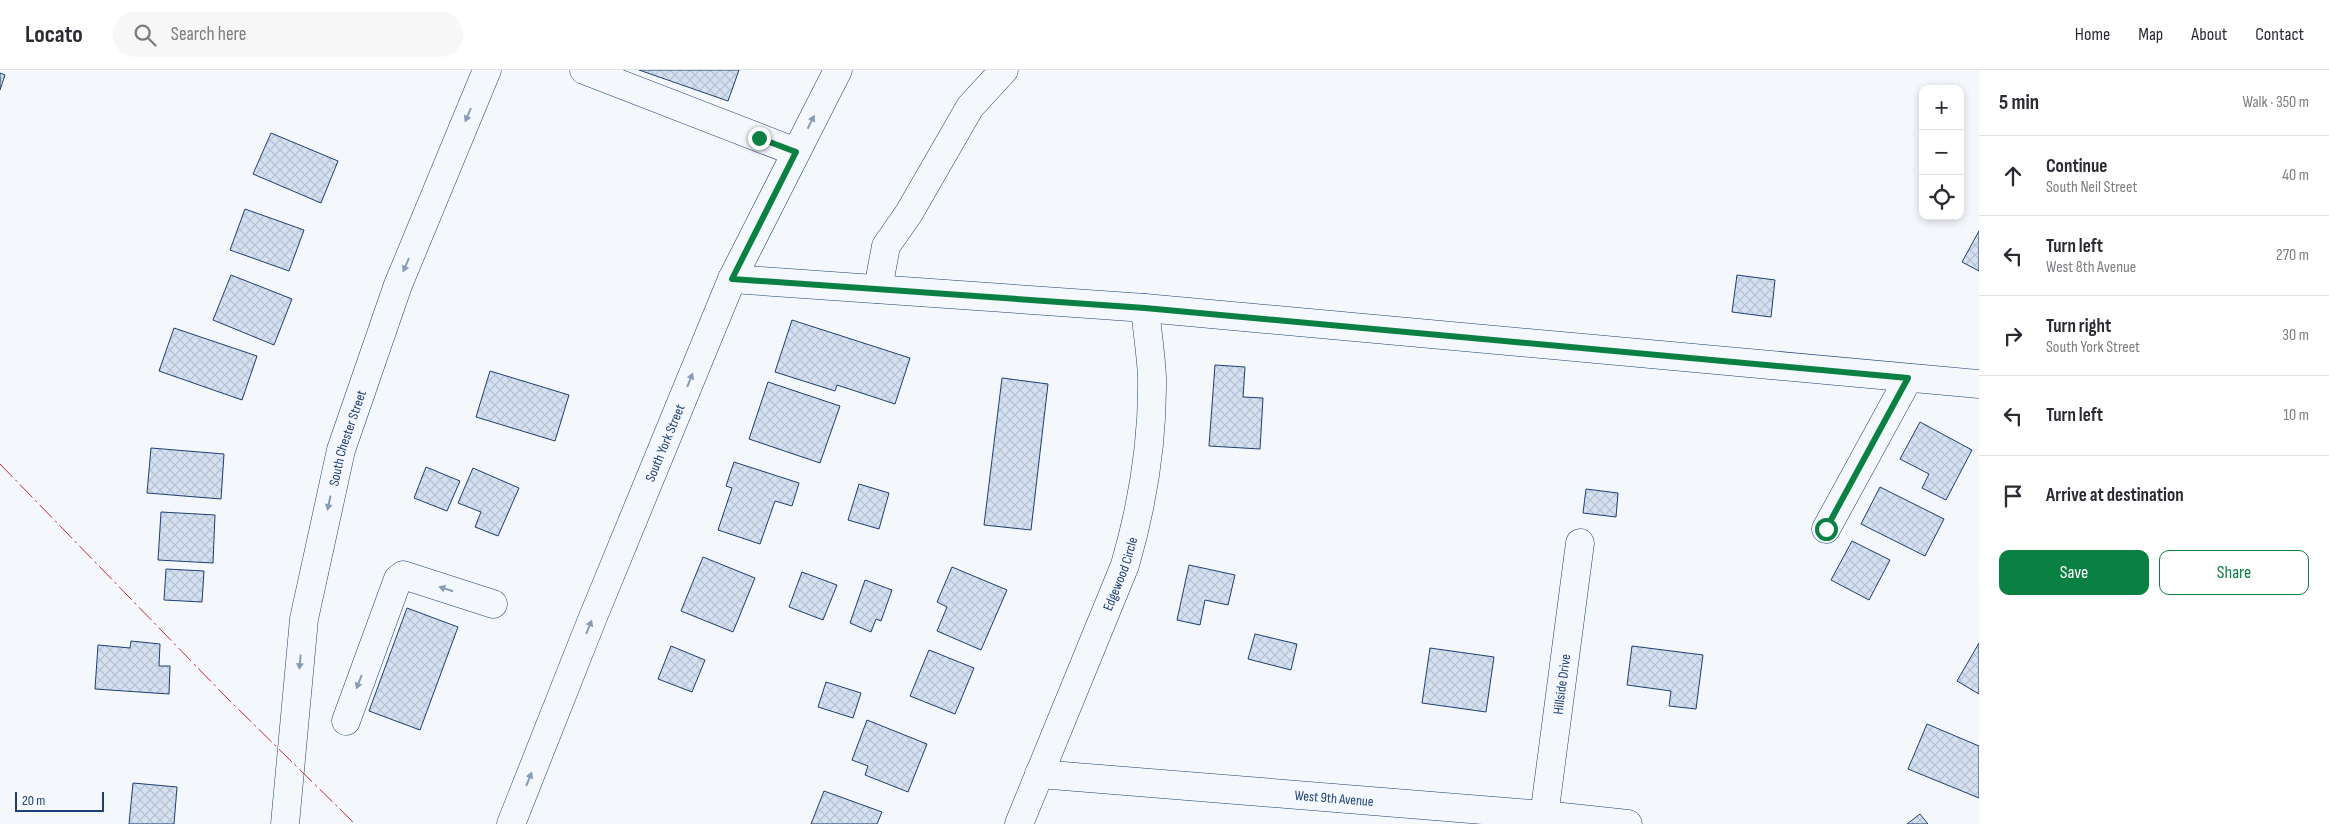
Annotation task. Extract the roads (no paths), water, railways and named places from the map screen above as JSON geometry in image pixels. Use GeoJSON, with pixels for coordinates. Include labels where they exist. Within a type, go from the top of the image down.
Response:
{"type":"FeatureCollection","features":[{"type":"Feature","properties":{"kind":"street","name":"South Chester Street"},"geometry":{"type":"LineString","coordinates":[[285,824],[304,618],[341,450],[398,285],[487,70]]}},
{"type":"Feature","properties":{"kind":"street"},"geometry":{"type":"LineString","coordinates":[[584,70],[796,152]]}},
{"type":"Feature","properties":{"kind":"street","name":"South York Street"},"geometry":{"type":"LineString","coordinates":[[511,824],[591,622],[732,279],[838,70]]}},
{"type":"Feature","properties":{"kind":"street"},"geometry":{"type":"LineString","coordinates":[[878,289],[886,246],[909,213],[970,107],[1004,70]]}},
{"type":"Feature","properties":{"kind":"street"},"geometry":{"type":"LineString","coordinates":[[732,279],[1145,308],[1979,384]]}},
{"type":"Feature","properties":{"kind":"street","name":"Edgewood Circle"},"geometry":{"type":"LineString","coordinates":[[1019,824],[1125,565],[1137,525],[1146,483],[1151,429],[1152,375],[1145,308]]}},
{"type":"Feature","properties":{"kind":"street"},"geometry":{"type":"LineString","coordinates":[[1826,529],[1908,378]]}},
{"type":"Feature","properties":{"kind":"street","name":"Hillside Drive"},"geometry":{"type":"LineString","coordinates":[[1544,819],[1580,543]]}},
{"type":"Feature","properties":{"kind":"street"},"geometry":{"type":"LineString","coordinates":[[346,720],[398,579],[403,574],[493,604]]}},
{"type":"Feature","properties":{"kind":"street","name":"West 9th Avenue"},"geometry":{"type":"LineString","coordinates":[[1039,774],[1544,819],[1628,824]]}}]}
